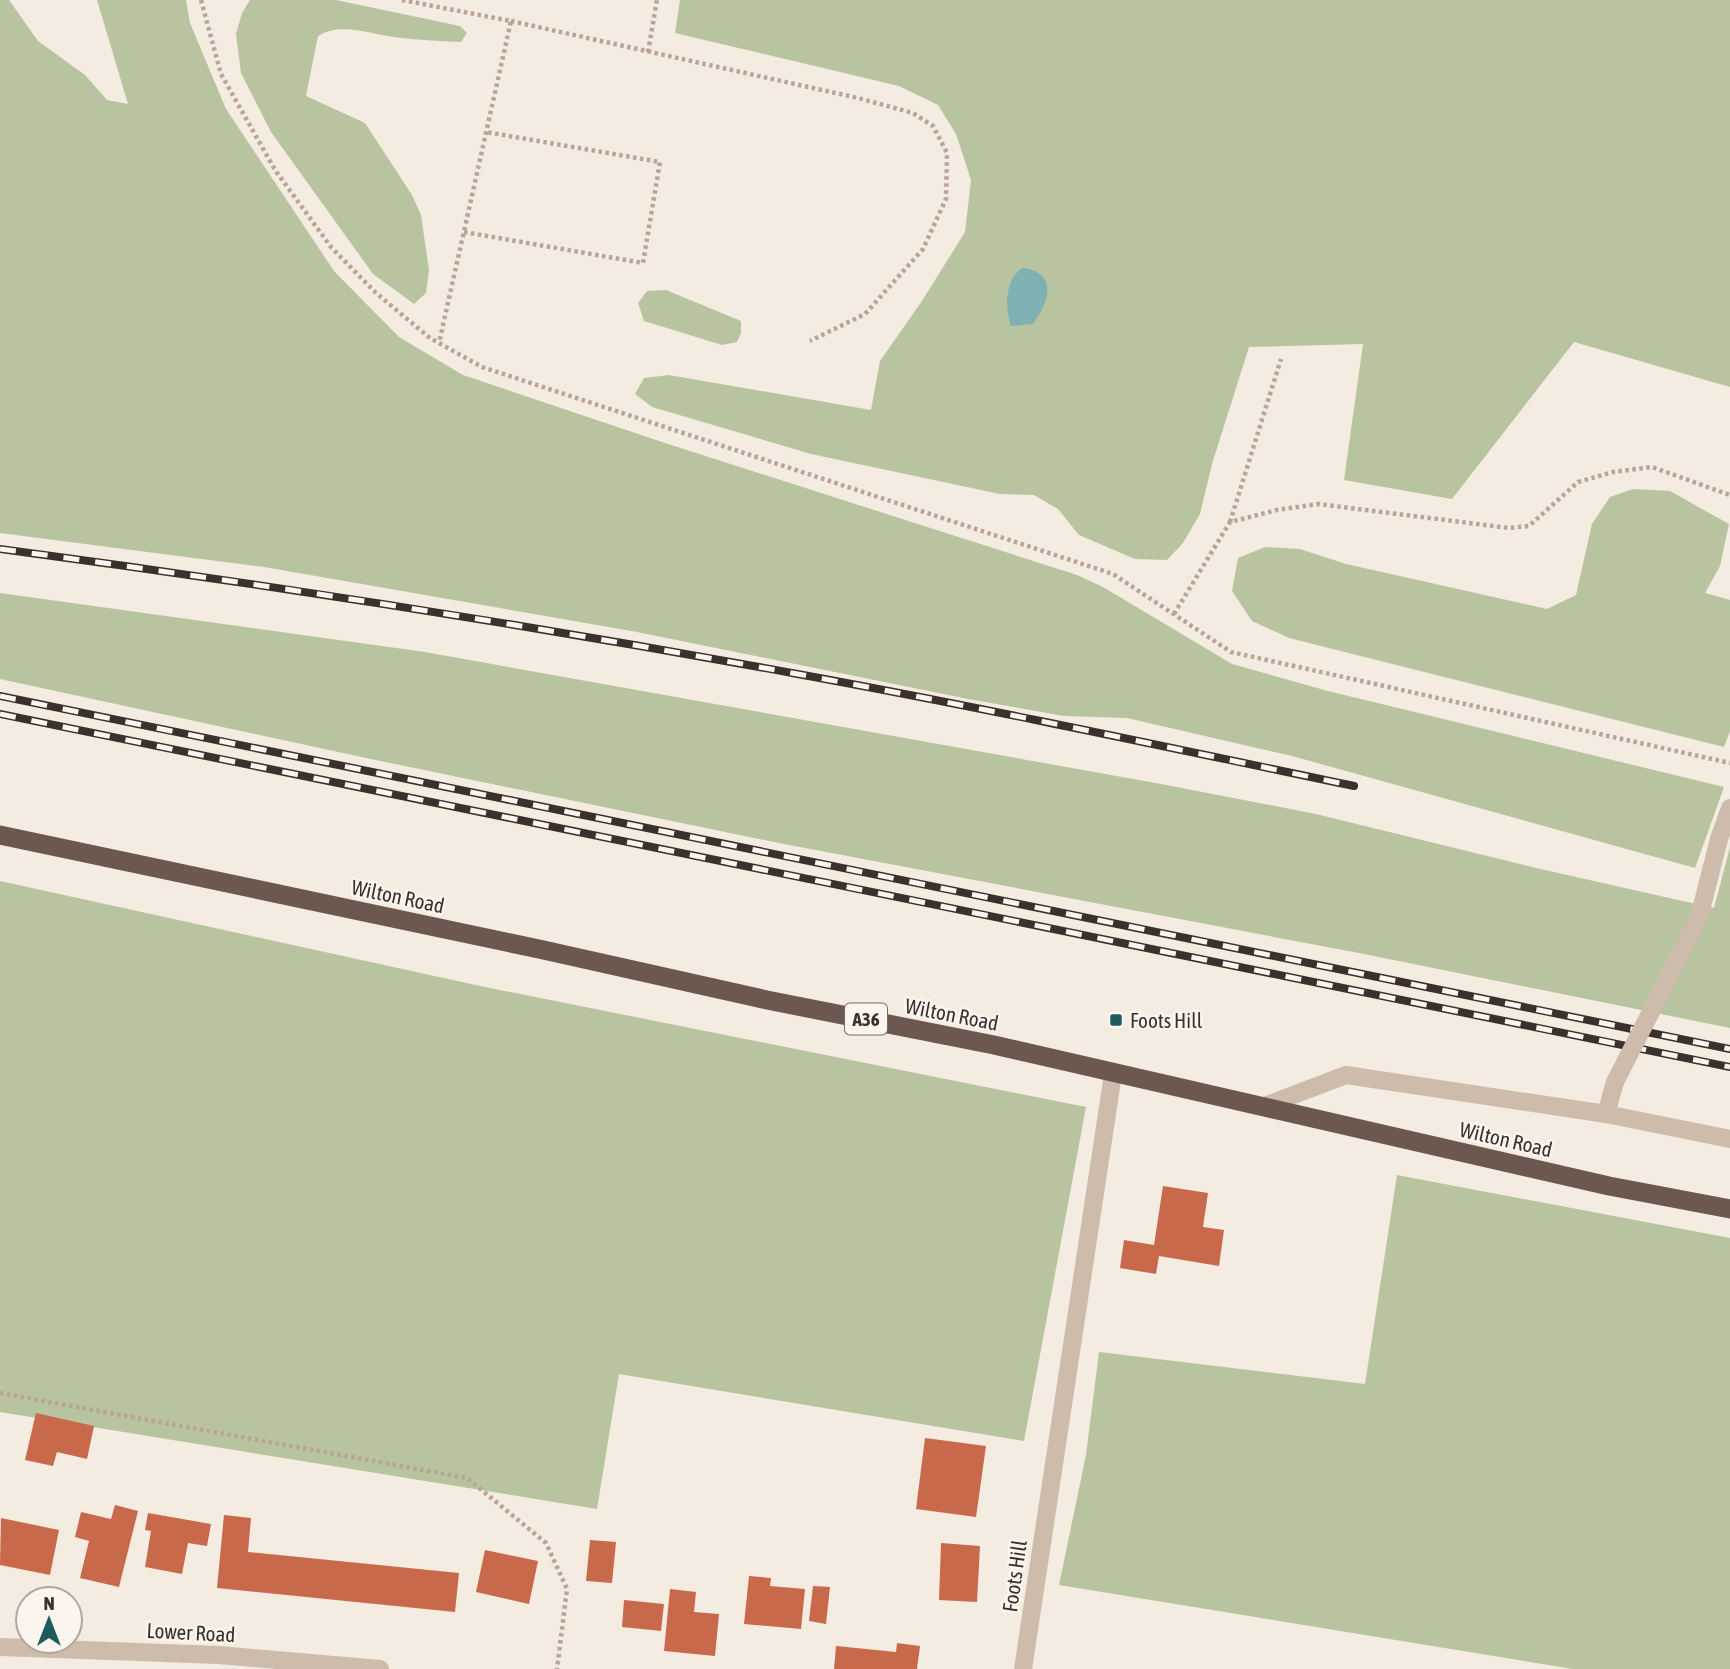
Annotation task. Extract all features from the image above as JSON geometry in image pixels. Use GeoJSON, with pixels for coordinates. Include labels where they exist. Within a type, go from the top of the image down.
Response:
{"type":"FeatureCollection","features":[{"type":"Feature","properties":{"kind":"highway","name":"Wilton Road"},"geometry":{"type":"LineString","coordinates":[[0,835],[767,1000],[995,1045],[1609,1186],[1730,1209]]}},
{"type":"Feature","properties":{"kind":"street"},"geometry":{"type":"LineString","coordinates":[[1606,1114],[1615,1082],[1699,918],[1730,807]]}},
{"type":"Feature","properties":{"kind":"street","name":"Foots Hill"},"geometry":{"type":"LineString","coordinates":[[1023,1669],[1113,1074]]}},
{"type":"Feature","properties":{"kind":"street"},"geometry":{"type":"LineString","coordinates":[[1262,1107],[1346,1075],[1606,1114],[1730,1139]]}},
{"type":"Feature","properties":{"kind":"street","name":"Lower Road"},"geometry":{"type":"LineString","coordinates":[[0,1647],[219,1662],[380,1669]]}},
{"type":"Feature","properties":{"kind":"path"},"geometry":{"type":"LineString","coordinates":[[201,0],[221,74],[275,170],[331,247],[376,293],[430,338],[482,367],[1113,574],[1231,652],[1730,763]]}},
{"type":"Feature","properties":{"kind":"path"},"geometry":{"type":"LineString","coordinates":[[402,0],[511,21],[858,98],[913,113],[933,126],[947,153],[946,199],[923,249],[865,314],[810,341]]}},
{"type":"Feature","properties":{"kind":"path"},"geometry":{"type":"LineString","coordinates":[[648,52],[657,0]]}},
{"type":"Feature","properties":{"kind":"path"},"geometry":{"type":"LineString","coordinates":[[439,342],[511,21]]}},
{"type":"Feature","properties":{"kind":"path"},"geometry":{"type":"LineString","coordinates":[[464,232],[643,263],[660,162],[486,132]]}},
{"type":"Feature","properties":{"kind":"path"},"geometry":{"type":"LineString","coordinates":[[1174,614],[1230,522],[1281,359]]}},
{"type":"Feature","properties":{"kind":"path"},"geometry":{"type":"LineString","coordinates":[[1230,522],[1277,510],[1318,504],[1508,528],[1529,526],[1578,482],[1613,472],[1651,467],[1730,495]]}},
{"type":"Feature","properties":{"kind":"path"},"geometry":{"type":"LineString","coordinates":[[0,1392],[467,1478],[546,1543],[566,1589],[557,1669]]}},
{"type":"Feature","properties":{"kind":"green space"},"geometry":{"type":"Polygon","coordinates":[[[0,0],[9,0],[38,41],[85,75],[107,100],[128,104],[97,0],[186,0],[190,23],[226,109],[334,271],[399,337],[463,375],[668,444],[1077,575],[1103,587],[1232,664],[1328,691],[1724,787],[1695,868],[1292,756],[1127,718],[1064,716],[637,632],[264,567],[0,533],[0,0]]]}},
{"type":"Feature","properties":{"kind":"green space"},"geometry":{"type":"Polygon","coordinates":[[[250,0],[336,0],[460,26],[467,33],[461,42],[403,38],[346,29],[327,32],[318,36],[306,96],[365,123],[412,195],[421,215],[429,270],[426,293],[414,304],[373,274],[271,132],[241,73],[236,34],[242,13],[250,0]]]}},
{"type":"Feature","properties":{"kind":"green space"},"geometry":{"type":"Polygon","coordinates":[[[680,0],[1730,0],[1730,387],[1574,342],[1452,499],[1344,480],[1363,344],[1249,347],[1212,464],[1200,514],[1183,543],[1167,560],[1135,559],[1079,535],[1058,509],[1034,495],[1000,494],[811,454],[652,407],[635,394],[644,378],[669,375],[871,410],[880,361],[965,232],[971,180],[956,134],[938,105],[899,86],[675,33],[680,0]]]}},
{"type":"Feature","properties":{"kind":"green space"},"geometry":{"type":"Polygon","coordinates":[[[666,290],[741,321],[741,333],[737,342],[722,345],[644,321],[638,303],[647,291],[666,290]]]}},
{"type":"Feature","properties":{"kind":"green space"},"geometry":{"type":"Polygon","coordinates":[[[1633,489],[1670,491],[1729,524],[1720,566],[1705,593],[1730,600],[1730,731],[1724,747],[1289,638],[1252,621],[1232,591],[1238,558],[1265,547],[1300,549],[1346,564],[1547,609],[1576,595],[1592,524],[1610,497],[1633,489]]]}},
{"type":"Feature","properties":{"kind":"green space"},"geometry":{"type":"Polygon","coordinates":[[[0,593],[425,652],[1161,784],[1316,814],[1714,908],[1730,847],[1730,1028],[1359,953],[784,844],[0,679],[0,593]]]}},
{"type":"Feature","properties":{"kind":"green space"},"geometry":{"type":"Polygon","coordinates":[[[0,881],[480,986],[1086,1107],[1024,1441],[619,1374],[597,1509],[0,1412],[0,881]]]}},
{"type":"Feature","properties":{"kind":"green space"},"geometry":{"type":"Polygon","coordinates":[[[1397,1175],[1730,1238],[1730,1669],[1573,1669],[1059,1585],[1086,1455],[1099,1352],[1365,1384],[1397,1175]]]}},
{"type":"Feature","properties":{"kind":"water"},"geometry":{"type":"Polygon","coordinates":[[[1022,268],[1034,271],[1046,281],[1046,297],[1044,306],[1033,324],[1011,326],[1008,311],[1009,287],[1022,268]]]}},
{"type":"Feature","properties":{"kind":"building"},"geometry":{"type":"Polygon","coordinates":[[[1163,1186],[1208,1193],[1203,1227],[1224,1230],[1219,1266],[1159,1256],[1156,1274],[1120,1268],[1124,1240],[1154,1245],[1163,1186]]]}},
{"type":"Feature","properties":{"kind":"building"},"geometry":{"type":"Polygon","coordinates":[[[36,1413],[94,1426],[87,1459],[57,1452],[53,1466],[25,1460],[36,1413]]]}},
{"type":"Feature","properties":{"kind":"building"},"geometry":{"type":"Polygon","coordinates":[[[925,1438],[986,1446],[976,1517],[916,1509],[925,1438]]]}},
{"type":"Feature","properties":{"kind":"building"},"geometry":{"type":"Polygon","coordinates":[[[115,1505],[138,1511],[119,1587],[80,1578],[89,1541],[75,1537],[81,1512],[111,1519],[115,1505]]]}},
{"type":"Feature","properties":{"kind":"building"},"geometry":{"type":"Polygon","coordinates":[[[148,1513],[211,1524],[207,1546],[188,1543],[182,1574],[145,1567],[151,1531],[145,1530],[148,1513]]]}},
{"type":"Feature","properties":{"kind":"building"},"geometry":{"type":"Polygon","coordinates":[[[224,1515],[251,1518],[248,1552],[459,1573],[455,1612],[217,1588],[224,1515]]]}},
{"type":"Feature","properties":{"kind":"building"},"geometry":{"type":"Polygon","coordinates":[[[1,1518],[59,1530],[50,1575],[0,1565],[1,1518]]]}},
{"type":"Feature","properties":{"kind":"building"},"geometry":{"type":"Polygon","coordinates":[[[590,1540],[616,1542],[612,1583],[586,1581],[590,1540]]]}},
{"type":"Feature","properties":{"kind":"building"},"geometry":{"type":"Polygon","coordinates":[[[941,1543],[980,1546],[977,1602],[939,1600],[941,1543]]]}},
{"type":"Feature","properties":{"kind":"building"},"geometry":{"type":"Polygon","coordinates":[[[485,1550],[538,1561],[529,1604],[476,1592],[485,1550]]]}},
{"type":"Feature","properties":{"kind":"building"},"geometry":{"type":"Polygon","coordinates":[[[749,1576],[771,1578],[770,1586],[805,1589],[801,1629],[744,1624],[749,1576]]]}},
{"type":"Feature","properties":{"kind":"building"},"geometry":{"type":"Polygon","coordinates":[[[813,1586],[830,1587],[826,1624],[809,1621],[813,1586]]]}},
{"type":"Feature","properties":{"kind":"building"},"geometry":{"type":"Polygon","coordinates":[[[670,1589],[696,1592],[694,1612],[719,1614],[715,1656],[664,1651],[670,1589]]]}},
{"type":"Feature","properties":{"kind":"building"},"geometry":{"type":"Polygon","coordinates":[[[624,1600],[664,1604],[661,1631],[622,1627],[624,1600]]]}},
{"type":"Feature","properties":{"kind":"building"},"geometry":{"type":"Polygon","coordinates":[[[897,1643],[920,1646],[917,1669],[834,1669],[836,1646],[896,1652],[897,1643]]]}},
{"type":"Feature","properties":{"kind":"railway"},"geometry":{"type":"LineString","coordinates":[[0,549],[397,606],[693,655],[1003,713],[1354,786]]}},
{"type":"Feature","properties":{"kind":"railway"},"geometry":{"type":"LineString","coordinates":[[0,696],[1730,1049]]}},
{"type":"Feature","properties":{"kind":"railway"},"geometry":{"type":"LineString","coordinates":[[0,714],[1730,1067]]}},
{"type":"Feature","properties":{"kind":"place","name":"Foots Hill"},"geometry":{"type":"Point","coordinates":[1116,1020]}}]}
